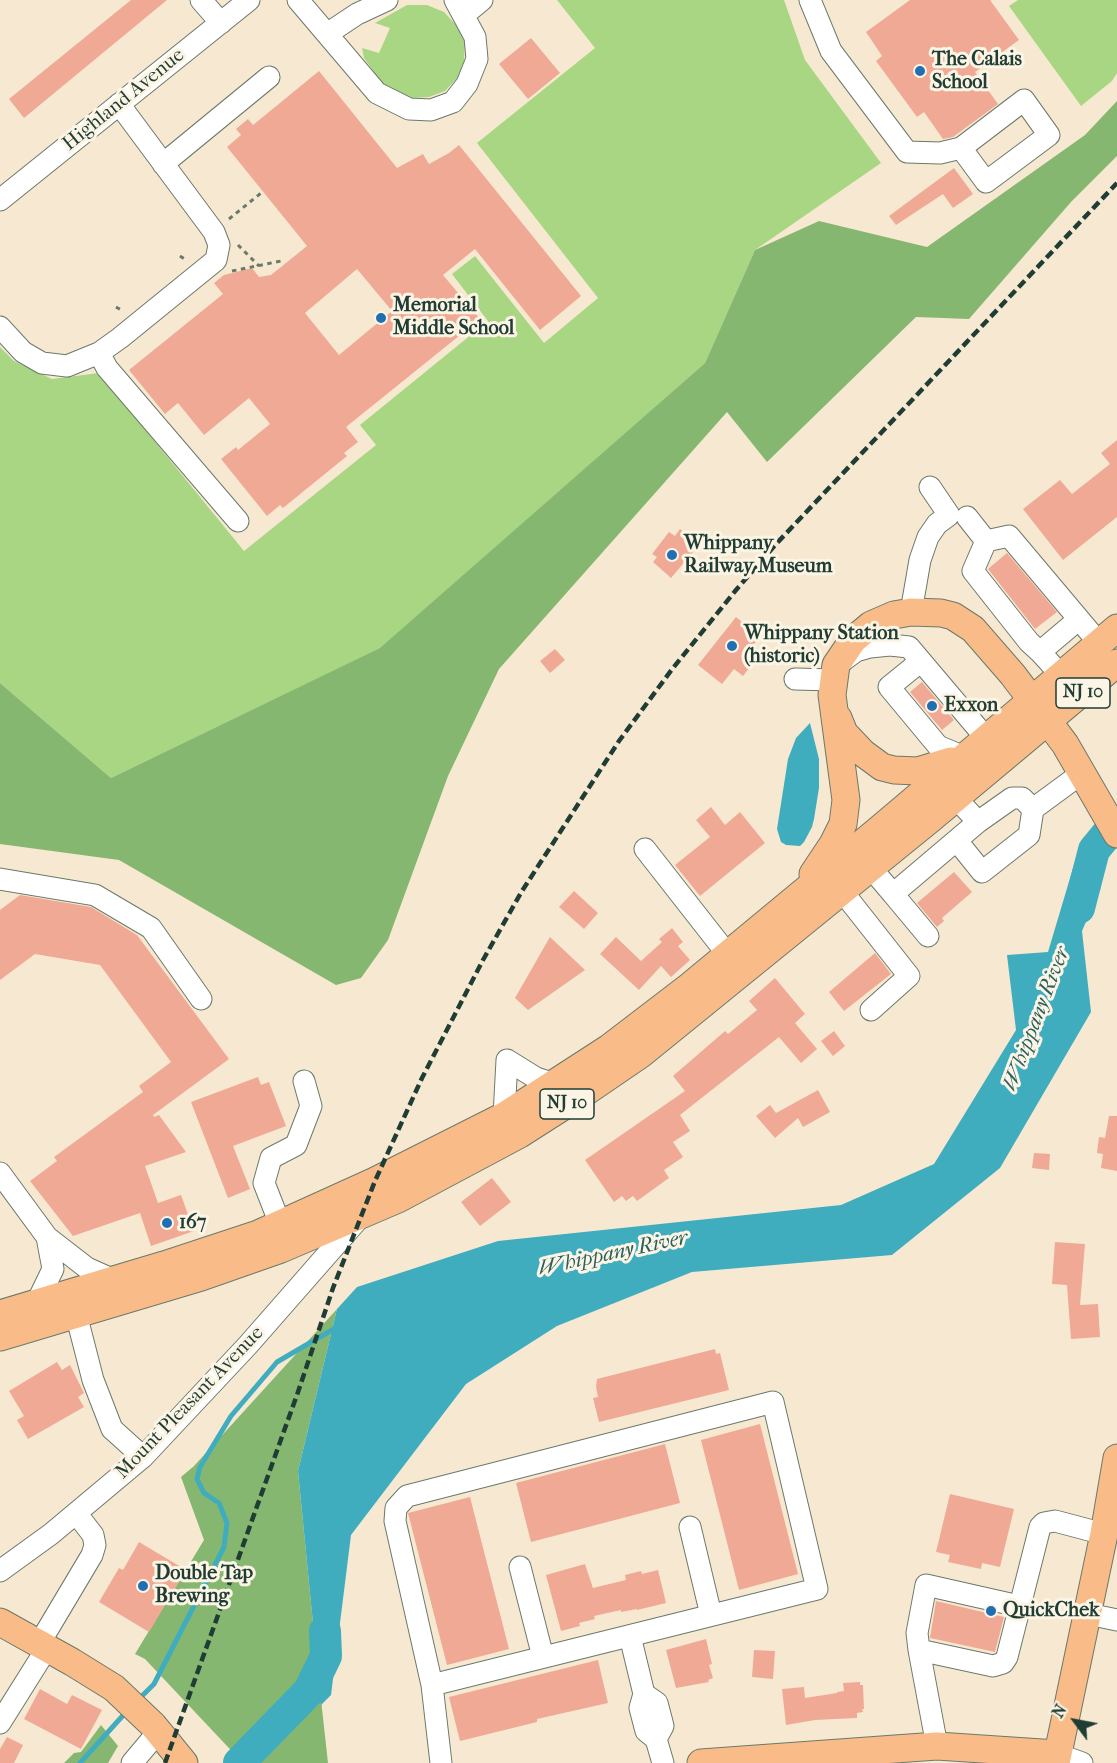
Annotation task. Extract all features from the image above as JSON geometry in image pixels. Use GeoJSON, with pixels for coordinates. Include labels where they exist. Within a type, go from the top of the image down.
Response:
{"type":"FeatureCollection","features":[{"type":"Feature","properties":{"kind":"main road"},"geometry":{"type":"LineString","coordinates":[[767,923],[808,880],[833,844],[843,824],[846,800],[833,707],[835,673],[853,640],[872,625],[894,615],[910,612],[941,613],[963,622],[986,644],[1065,744],[1117,834]]}},
{"type":"Feature","properties":{"kind":"main road","name":"NJ 10"},"geometry":{"type":"LineString","coordinates":[[0,1314],[174,1262],[280,1224],[375,1181],[504,1116],[609,1048],[728,955],[1108,635]]}},
{"type":"Feature","properties":{"kind":"main road","name":"NJ 10"},"geometry":{"type":"LineString","coordinates":[[0,1337],[201,1277],[281,1249],[398,1199],[520,1134],[640,1054],[871,868],[1117,663]]}},
{"type":"Feature","properties":{"kind":"main road"},"geometry":{"type":"LineString","coordinates":[[833,707],[844,733],[863,753],[882,767],[918,771],[964,757]]}},
{"type":"Feature","properties":{"kind":"main road"},"geometry":{"type":"LineString","coordinates":[[701,1763],[937,1746],[1065,1760],[1088,1614],[1117,1458]]}},
{"type":"Feature","properties":{"kind":"main road"},"geometry":{"type":"LineString","coordinates":[[0,1622],[114,1688],[166,1742]]}},
{"type":"Feature","properties":{"kind":"street"},"geometry":{"type":"LineString","coordinates":[[201,0],[220,23]]}},
{"type":"Feature","properties":{"kind":"street","name":"Highland Avenue"},"geometry":{"type":"LineString","coordinates":[[0,200],[249,0]]}},
{"type":"Feature","properties":{"kind":"street"},"geometry":{"type":"LineString","coordinates":[[298,0],[376,93],[409,110],[431,110],[453,102],[468,84],[477,59],[475,38],[460,7],[482,0]]}},
{"type":"Feature","properties":{"kind":"street"},"geometry":{"type":"LineString","coordinates":[[327,34],[357,14],[387,0]]}},
{"type":"Feature","properties":{"kind":"street"},"geometry":{"type":"LineString","coordinates":[[810,0],[831,51],[907,152],[940,153],[961,148]]}},
{"type":"Feature","properties":{"kind":"street"},"geometry":{"type":"LineString","coordinates":[[163,164],[269,77]]}},
{"type":"Feature","properties":{"kind":"street"},"geometry":{"type":"LineString","coordinates":[[0,327],[23,352],[42,363],[67,366],[99,353],[216,260],[219,245],[214,232],[119,104]]}},
{"type":"Feature","properties":{"kind":"street"},"geometry":{"type":"LineString","coordinates":[[99,353],[107,368],[238,521]]}},
{"type":"Feature","properties":{"kind":"street"},"geometry":{"type":"LineString","coordinates":[[930,487],[958,519],[986,541]]}},
{"type":"Feature","properties":{"kind":"street"},"geometry":{"type":"LineString","coordinates":[[910,612],[920,560],[928,537],[937,524],[958,519]]}},
{"type":"Feature","properties":{"kind":"street"},"geometry":{"type":"LineString","coordinates":[[986,541],[1009,536],[1079,619],[1108,635]]}},
{"type":"Feature","properties":{"kind":"street"},"geometry":{"type":"LineString","coordinates":[[986,541],[973,571],[1029,642],[1041,652],[1060,675]]}},
{"type":"Feature","properties":{"kind":"street"},"geometry":{"type":"LineString","coordinates":[[1041,652],[1079,619]]}},
{"type":"Feature","properties":{"kind":"street"},"geometry":{"type":"LineString","coordinates":[[795,679],[835,673],[856,651],[870,647],[890,645],[909,647],[986,738]]}},
{"type":"Feature","properties":{"kind":"street"},"geometry":{"type":"LineString","coordinates":[[921,661],[890,687],[938,746],[964,757]]}},
{"type":"Feature","properties":{"kind":"street"},"geometry":{"type":"LineString","coordinates":[[957,841],[982,872],[1029,835],[1033,809],[1084,776]]}},
{"type":"Feature","properties":{"kind":"street"},"geometry":{"type":"LineString","coordinates":[[956,798],[978,822]]}},
{"type":"Feature","properties":{"kind":"street"},"geometry":{"type":"LineString","coordinates":[[893,894],[978,822],[1012,798],[1022,798],[1033,809]]}},
{"type":"Feature","properties":{"kind":"street"},"geometry":{"type":"LineString","coordinates":[[645,849],[728,955]]}},
{"type":"Feature","properties":{"kind":"street"},"geometry":{"type":"LineString","coordinates":[[871,868],[928,936]]}},
{"type":"Feature","properties":{"kind":"street"},"geometry":{"type":"LineString","coordinates":[[0,879],[95,895],[151,928],[201,999]]}},
{"type":"Feature","properties":{"kind":"street"},"geometry":{"type":"LineString","coordinates":[[842,891],[909,976],[871,1010]]}},
{"type":"Feature","properties":{"kind":"street"},"geometry":{"type":"LineString","coordinates":[[504,1116],[507,1060],[536,1078],[554,1084]]}},
{"type":"Feature","properties":{"kind":"street"},"geometry":{"type":"LineString","coordinates":[[280,1224],[264,1183],[271,1158],[296,1145],[311,1106],[304,1081]]}},
{"type":"Feature","properties":{"kind":"street"},"geometry":{"type":"LineString","coordinates":[[0,1173],[47,1237],[87,1268],[114,1280]]}},
{"type":"Feature","properties":{"kind":"street","name":"Mount Pleasant Avenue"},"geometry":{"type":"LineString","coordinates":[[0,1571],[76,1513],[143,1457],[248,1345],[361,1216]]}},
{"type":"Feature","properties":{"kind":"street"},"geometry":{"type":"LineString","coordinates":[[38,1302],[53,1269],[47,1237]]}},
{"type":"Feature","properties":{"kind":"street"},"geometry":{"type":"LineString","coordinates":[[76,1314],[93,1380],[112,1429],[143,1457]]}},
{"type":"Feature","properties":{"kind":"street"},"geometry":{"type":"LineString","coordinates":[[432,1685],[817,1589],[772,1402],[407,1496],[396,1508],[394,1521],[432,1685],[441,1763]]}},
{"type":"Feature","properties":{"kind":"street"},"geometry":{"type":"LineString","coordinates":[[0,1723],[93,1555],[95,1545],[93,1535],[76,1513]]}},
{"type":"Feature","properties":{"kind":"street"},"geometry":{"type":"LineString","coordinates":[[919,1650],[998,1666],[1003,1663],[1007,1657],[1038,1531],[1044,1523],[1055,1521],[1104,1534]]}},
{"type":"Feature","properties":{"kind":"street"},"geometry":{"type":"LineString","coordinates":[[690,1527],[711,1616]]}},
{"type":"Feature","properties":{"kind":"street"},"geometry":{"type":"LineString","coordinates":[[520,1567],[543,1657]]}},
{"type":"Feature","properties":{"kind":"street"},"geometry":{"type":"LineString","coordinates":[[937,1746],[917,1633],[926,1586],[1019,1606]]}},
{"type":"Feature","properties":{"kind":"street"},"geometry":{"type":"LineString","coordinates":[[1088,1614],[1117,1620]]}},
{"type":"Feature","properties":{"kind":"street"},"geometry":{"type":"LineString","coordinates":[[630,1635],[644,1694],[657,1703],[663,1725],[656,1740],[663,1763]]}},
{"type":"Feature","properties":{"kind":"street"},"geometry":{"type":"LineString","coordinates":[[132,1763],[166,1742]]}},
{"type":"Feature","properties":{"kind":"path"},"geometry":{"type":"LineString","coordinates":[[229,219],[261,193]]}},
{"type":"Feature","properties":{"kind":"path"},"geometry":{"type":"LineString","coordinates":[[223,273],[281,261]]}},
{"type":"Feature","properties":{"kind":"green space"},"geometry":{"type":"Polygon","coordinates":[[[557,0],[784,0],[805,60],[881,163],[755,250],[705,363],[381,648],[111,778],[0,683],[0,347],[14,361],[52,379],[99,373],[244,551],[376,445],[360,425],[488,321],[452,274],[475,256],[544,343],[598,298],[477,143],[595,48],[557,0]]]}},
{"type":"Feature","properties":{"kind":"green space"},"geometry":{"type":"Polygon","coordinates":[[[1018,0],[1117,0],[1117,73],[1112,81],[1081,106],[1009,6],[1018,0]]]}},
{"type":"Feature","properties":{"kind":"green space"},"geometry":{"type":"Polygon","coordinates":[[[407,5],[427,5],[444,12],[457,26],[465,43],[464,61],[458,77],[445,91],[429,97],[410,98],[383,85],[364,58],[362,48],[379,53],[390,28],[375,23],[407,5]]]}},
{"type":"Feature","properties":{"kind":"green space"},"geometry":{"type":"Polygon","coordinates":[[[1117,101],[1117,156],[1071,202],[969,319],[916,317],[767,462],[727,412],[499,669],[448,776],[388,940],[361,978],[336,985],[119,860],[0,844],[0,683],[111,778],[380,648],[705,363],[755,250],[819,221],[927,247],[1085,135],[1117,101]]]}},
{"type":"Feature","properties":{"kind":"green space"},"geometry":{"type":"Polygon","coordinates":[[[337,1309],[298,1471],[328,1763],[243,1763],[145,1659],[135,1654],[204,1540],[181,1477],[194,1466],[337,1309]]]}},
{"type":"Feature","properties":{"kind":"green space"},"geometry":{"type":"Polygon","coordinates":[[[101,1725],[118,1746],[108,1763],[64,1763],[74,1753],[81,1752],[101,1725]]]}},
{"type":"Feature","properties":{"kind":"water"},"geometry":{"type":"Polygon","coordinates":[[[810,723],[819,759],[819,788],[814,819],[812,827],[800,846],[786,845],[781,842],[777,829],[788,759],[796,738],[810,723]]]}},
{"type":"Feature","properties":{"kind":"water"},"geometry":{"type":"Polygon","coordinates":[[[1079,848],[1101,887],[1082,931],[1091,1012],[1000,1168],[892,1255],[692,1272],[557,1326],[466,1384],[351,1535],[331,1695],[321,1705],[298,1471],[337,1309],[357,1287],[498,1241],[841,1205],[934,1164],[1016,1030],[1007,955],[1048,952],[1079,848]]]}},
{"type":"Feature","properties":{"kind":"building"},"geometry":{"type":"Polygon","coordinates":[[[131,0],[167,0],[24,118],[9,99],[131,0]]]}},
{"type":"Feature","properties":{"kind":"building"},"geometry":{"type":"Polygon","coordinates":[[[910,0],[990,0],[1019,40],[975,72],[998,104],[953,137],[943,139],[924,112],[917,117],[876,61],[882,56],[866,32],[910,0]]]}},
{"type":"Feature","properties":{"kind":"building"},"geometry":{"type":"Polygon","coordinates":[[[531,38],[560,73],[528,99],[499,64],[531,38]]]}},
{"type":"Feature","properties":{"kind":"building"},"geometry":{"type":"Polygon","coordinates":[[[319,71],[397,168],[423,154],[429,164],[459,145],[581,296],[540,330],[475,249],[443,275],[480,319],[346,427],[358,442],[344,453],[347,456],[283,508],[280,505],[267,516],[221,459],[236,447],[238,450],[270,424],[249,398],[204,435],[178,403],[165,414],[129,370],[223,294],[214,283],[224,275],[252,268],[259,277],[271,275],[307,246],[227,147],[241,135],[236,129],[248,119],[253,125],[319,71]],[[357,269],[305,313],[339,355],[392,311],[357,269]]]}},
{"type":"Feature","properties":{"kind":"building"},"geometry":{"type":"Polygon","coordinates":[[[954,168],[973,194],[953,208],[943,194],[896,225],[889,216],[954,168]]]}},
{"type":"Feature","properties":{"kind":"building"},"geometry":{"type":"Polygon","coordinates":[[[1117,440],[1117,517],[1063,560],[1023,509],[1060,480],[1072,494],[1110,464],[1101,453],[1117,440]]]}},
{"type":"Feature","properties":{"kind":"building","name":"Whippany Railway Museum"},"geometry":{"type":"Polygon","coordinates":[[[680,529],[699,545],[671,578],[653,562],[657,557],[652,554],[669,532],[675,536],[680,529]]]}},
{"type":"Feature","properties":{"kind":"building"},"geometry":{"type":"Polygon","coordinates":[[[1007,553],[1057,612],[1035,629],[988,569],[1007,553]]]}},
{"type":"Feature","properties":{"kind":"building","name":"Whippany Station (historic)"},"geometry":{"type":"Polygon","coordinates":[[[736,617],[760,637],[744,656],[753,663],[743,676],[734,669],[722,684],[698,665],[736,617]]]}},
{"type":"Feature","properties":{"kind":"building"},"geometry":{"type":"Polygon","coordinates":[[[555,649],[565,660],[550,673],[540,661],[555,649]]]}},
{"type":"Feature","properties":{"kind":"building","name":"Exxon"},"geometry":{"type":"Polygon","coordinates":[[[922,682],[954,720],[942,730],[910,692],[922,682]]]}},
{"type":"Feature","properties":{"kind":"building"},"geometry":{"type":"Polygon","coordinates":[[[711,807],[725,825],[740,812],[765,843],[700,896],[675,865],[710,837],[696,820],[711,807]]]}},
{"type":"Feature","properties":{"kind":"building"},"geometry":{"type":"Polygon","coordinates":[[[954,872],[972,892],[942,918],[944,921],[937,927],[917,903],[954,872]]]}},
{"type":"Feature","properties":{"kind":"building"},"geometry":{"type":"Polygon","coordinates":[[[574,891],[598,913],[584,929],[559,907],[574,891]]]}},
{"type":"Feature","properties":{"kind":"building"},"geometry":{"type":"Polygon","coordinates":[[[20,895],[91,907],[137,935],[229,1059],[153,1115],[154,1117],[159,1115],[186,1152],[145,1166],[158,1203],[181,1195],[194,1231],[151,1246],[140,1213],[73,1236],[30,1181],[57,1161],[54,1157],[143,1092],[139,1086],[171,1062],[100,965],[35,954],[0,980],[0,910],[20,895]]]}},
{"type":"Feature","properties":{"kind":"building"},"geometry":{"type":"Polygon","coordinates":[[[672,928],[683,942],[678,946],[690,960],[671,977],[661,966],[639,990],[600,954],[616,937],[641,961],[662,942],[659,939],[672,928]]]}},
{"type":"Feature","properties":{"kind":"building"},"geometry":{"type":"Polygon","coordinates":[[[550,937],[585,970],[528,1010],[515,998],[550,937]]]}},
{"type":"Feature","properties":{"kind":"building"},"geometry":{"type":"Polygon","coordinates":[[[875,953],[891,974],[844,1011],[829,992],[875,953]]]}},
{"type":"Feature","properties":{"kind":"building"},"geometry":{"type":"Polygon","coordinates":[[[775,978],[805,1014],[795,1023],[817,1049],[801,1063],[779,1037],[680,1115],[690,1131],[673,1142],[683,1157],[664,1170],[669,1178],[637,1201],[633,1196],[626,1201],[622,1196],[614,1202],[585,1160],[685,1091],[673,1076],[725,1031],[728,1034],[757,1010],[749,1001],[775,978]]]}},
{"type":"Feature","properties":{"kind":"building"},"geometry":{"type":"Polygon","coordinates":[[[834,1031],[845,1046],[833,1056],[821,1041],[834,1031]]]}},
{"type":"Feature","properties":{"kind":"building"},"geometry":{"type":"Polygon","coordinates":[[[258,1077],[261,1085],[269,1082],[286,1126],[233,1146],[250,1189],[228,1198],[191,1102],[258,1077]]]}},
{"type":"Feature","properties":{"kind":"building"},"geometry":{"type":"Polygon","coordinates":[[[818,1090],[830,1112],[803,1127],[798,1118],[775,1138],[756,1116],[770,1105],[776,1113],[818,1090]]]}},
{"type":"Feature","properties":{"kind":"building"},"geometry":{"type":"Polygon","coordinates":[[[1109,1116],[1117,1116],[1117,1171],[1101,1168],[1103,1154],[1097,1153],[1099,1137],[1105,1138],[1109,1116]]]}},
{"type":"Feature","properties":{"kind":"building"},"geometry":{"type":"Polygon","coordinates":[[[1034,1153],[1050,1154],[1049,1170],[1032,1168],[1034,1153]]]}},
{"type":"Feature","properties":{"kind":"building"},"geometry":{"type":"Polygon","coordinates":[[[492,1178],[511,1202],[480,1226],[461,1202],[492,1178]]]}},
{"type":"Feature","properties":{"kind":"building"},"geometry":{"type":"Polygon","coordinates":[[[1055,1242],[1085,1244],[1080,1305],[1098,1304],[1100,1337],[1071,1339],[1067,1285],[1052,1284],[1055,1242]]]}},
{"type":"Feature","properties":{"kind":"building"},"geometry":{"type":"Polygon","coordinates":[[[715,1349],[716,1354],[720,1353],[729,1390],[599,1422],[593,1398],[598,1397],[597,1379],[715,1349]]]}},
{"type":"Feature","properties":{"kind":"building"},"geometry":{"type":"Polygon","coordinates":[[[57,1362],[62,1370],[70,1365],[84,1393],[78,1397],[84,1407],[28,1439],[17,1420],[24,1416],[9,1391],[57,1362]]]}},
{"type":"Feature","properties":{"kind":"building"},"geometry":{"type":"Polygon","coordinates":[[[760,1424],[798,1574],[739,1590],[701,1440],[760,1424]]]}},
{"type":"Feature","properties":{"kind":"building"},"geometry":{"type":"Polygon","coordinates":[[[665,1444],[680,1503],[531,1542],[516,1483],[665,1444]]]}},
{"type":"Feature","properties":{"kind":"building"},"geometry":{"type":"Polygon","coordinates":[[[950,1494],[1014,1509],[1000,1567],[982,1563],[981,1569],[948,1562],[950,1555],[936,1552],[950,1494]]]}},
{"type":"Feature","properties":{"kind":"building"},"geometry":{"type":"Polygon","coordinates":[[[470,1497],[509,1649],[447,1665],[408,1513],[470,1497]]]}},
{"type":"Feature","properties":{"kind":"building","name":"Double Tap Brewing"},"geometry":{"type":"Polygon","coordinates":[[[139,1542],[186,1570],[149,1632],[99,1602],[119,1568],[123,1570],[139,1542]]]}},
{"type":"Feature","properties":{"kind":"building"},"geometry":{"type":"Polygon","coordinates":[[[585,1564],[593,1588],[626,1580],[625,1575],[658,1570],[666,1603],[594,1616],[595,1619],[579,1623],[580,1626],[561,1631],[546,1575],[585,1564]]]}},
{"type":"Feature","properties":{"kind":"building"},"geometry":{"type":"Polygon","coordinates":[[[936,1601],[1004,1617],[995,1652],[930,1638],[936,1601]]]}},
{"type":"Feature","properties":{"kind":"building"},"geometry":{"type":"Polygon","coordinates":[[[706,1639],[713,1678],[708,1680],[709,1682],[676,1688],[666,1650],[706,1639]]]}},
{"type":"Feature","properties":{"kind":"building"},"geometry":{"type":"Polygon","coordinates":[[[754,1650],[775,1651],[773,1679],[752,1677],[754,1650]]]}},
{"type":"Feature","properties":{"kind":"building"},"geometry":{"type":"Polygon","coordinates":[[[598,1660],[608,1703],[537,1719],[537,1722],[460,1741],[449,1697],[598,1660]]]}},
{"type":"Feature","properties":{"kind":"building"},"geometry":{"type":"Polygon","coordinates":[[[860,1682],[860,1685],[863,1685],[864,1709],[862,1709],[863,1712],[857,1713],[857,1718],[815,1720],[786,1725],[782,1689],[804,1687],[805,1698],[844,1691],[843,1683],[860,1682]]]}},
{"type":"Feature","properties":{"kind":"building"},"geometry":{"type":"Polygon","coordinates":[[[40,1689],[67,1704],[72,1695],[102,1710],[81,1749],[24,1719],[40,1689]]]}},
{"type":"Feature","properties":{"kind":"building"},"geometry":{"type":"Polygon","coordinates":[[[7,1737],[23,1745],[14,1763],[0,1763],[0,1749],[7,1737]]]}},
{"type":"Feature","properties":{"kind":"waterway","name":"Whippany River"},"geometry":{"type":"LineString","coordinates":[[1079,908],[1094,850],[1117,822]]}},
{"type":"Feature","properties":{"kind":"waterway"},"geometry":{"type":"LineString","coordinates":[[138,1700],[154,1684],[224,1547],[227,1523],[219,1503],[204,1493],[197,1479],[200,1467],[231,1416],[277,1362],[337,1327]]}},
{"type":"Feature","properties":{"kind":"waterway","name":"Whippany River"},"geometry":{"type":"LineString","coordinates":[[239,1763],[309,1691],[326,1656],[325,1631]]}},
{"type":"Feature","properties":{"kind":"waterway"},"geometry":{"type":"LineString","coordinates":[[80,1763],[127,1711]]}},
{"type":"Feature","properties":{"kind":"railway"},"geometry":{"type":"LineString","coordinates":[[165,1763],[333,1288],[375,1181],[422,1078],[483,960],[522,891],[619,741],[673,668],[736,590],[777,543],[1117,183]]}},
{"type":"Feature","properties":{"kind":"place","name":"The Calais School"},"geometry":{"type":"Point","coordinates":[920,71]}},
{"type":"Feature","properties":{"kind":"place","name":"Memorial Middle School"},"geometry":{"type":"Point","coordinates":[381,318]}},
{"type":"Feature","properties":{"kind":"place","name":"Whippany Railway Museum"},"geometry":{"type":"Point","coordinates":[672,555]}},
{"type":"Feature","properties":{"kind":"place","name":"Whippany Station (historic)"},"geometry":{"type":"Point","coordinates":[732,646]}},
{"type":"Feature","properties":{"kind":"place","name":"Exxon"},"geometry":{"type":"Point","coordinates":[932,706]}},
{"type":"Feature","properties":{"kind":"place","name":"167"},"geometry":{"type":"Point","coordinates":[167,1223]}},
{"type":"Feature","properties":{"kind":"place","name":"Double Tap Brewing"},"geometry":{"type":"Point","coordinates":[143,1586]}},
{"type":"Feature","properties":{"kind":"place","name":"QuickChek"},"geometry":{"type":"Point","coordinates":[991,1611]}}]}
